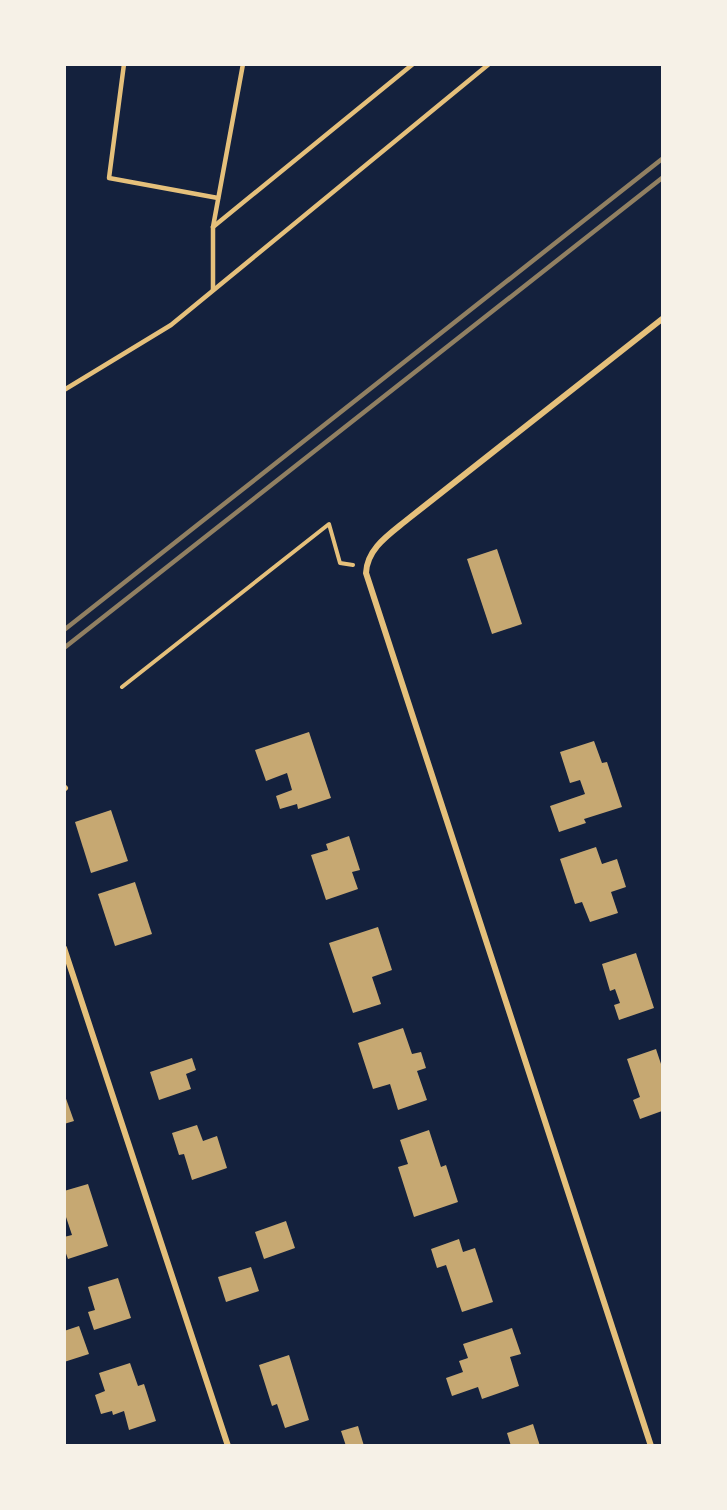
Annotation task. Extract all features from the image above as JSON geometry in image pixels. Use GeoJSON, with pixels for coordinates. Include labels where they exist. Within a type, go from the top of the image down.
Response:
{"type":"FeatureCollection","features":[{"type":"Feature","properties":{"kind":"street"},"geometry":{"type":"LineString","coordinates":[[651,1446],[367,580],[366,567],[374,549],[408,519],[663,319]]}},
{"type":"Feature","properties":{"kind":"street"},"geometry":{"type":"LineString","coordinates":[[64,948],[228,1446]]}},
{"type":"Feature","properties":{"kind":"lane"},"geometry":{"type":"LineString","coordinates":[[124,64],[109,178],[218,198]]}},
{"type":"Feature","properties":{"kind":"lane"},"geometry":{"type":"LineString","coordinates":[[213,290],[213,227],[243,64]]}},
{"type":"Feature","properties":{"kind":"lane"},"geometry":{"type":"LineString","coordinates":[[213,227],[413,64]]}},
{"type":"Feature","properties":{"kind":"lane"},"geometry":{"type":"LineString","coordinates":[[64,390],[171,325],[489,64]]}},
{"type":"Feature","properties":{"kind":"path"},"geometry":{"type":"LineString","coordinates":[[122,687],[329,524],[340,563],[366,567]]}},
{"type":"Feature","properties":{"kind":"building"},"geometry":{"type":"Polygon","coordinates":[[[497,549],[522,624],[492,634],[467,559],[497,549]]]}},
{"type":"Feature","properties":{"kind":"building"},"geometry":{"type":"Polygon","coordinates":[[[309,732],[331,798],[298,809],[297,804],[280,809],[276,796],[292,790],[287,773],[266,781],[255,750],[309,732]]]}},
{"type":"Feature","properties":{"kind":"building"},"geometry":{"type":"Polygon","coordinates":[[[594,741],[602,763],[607,762],[622,807],[584,819],[586,823],[559,832],[550,806],[585,794],[580,780],[570,783],[560,752],[594,741]]]}},
{"type":"Feature","properties":{"kind":"building"},"geometry":{"type":"Polygon","coordinates":[[[111,810],[128,861],[91,873],[75,822],[111,810]]]}},
{"type":"Feature","properties":{"kind":"building"},"geometry":{"type":"Polygon","coordinates":[[[349,836],[360,870],[352,872],[358,889],[326,900],[311,855],[328,850],[326,844],[349,836]]]}},
{"type":"Feature","properties":{"kind":"building"},"geometry":{"type":"Polygon","coordinates":[[[596,847],[602,864],[617,859],[626,887],[611,892],[618,913],[590,922],[582,902],[575,904],[560,859],[596,847]]]}},
{"type":"Feature","properties":{"kind":"building"},"geometry":{"type":"Polygon","coordinates":[[[135,882],[152,934],[115,946],[98,894],[135,882]]]}},
{"type":"Feature","properties":{"kind":"building"},"geometry":{"type":"Polygon","coordinates":[[[378,927],[392,970],[372,977],[381,1004],[353,1013],[329,943],[378,927]]]}},
{"type":"Feature","properties":{"kind":"building"},"geometry":{"type":"Polygon","coordinates":[[[636,953],[654,1008],[619,1020],[614,1005],[620,1003],[615,989],[610,991],[602,964],[636,953]]]}},
{"type":"Feature","properties":{"kind":"building"},"geometry":{"type":"Polygon","coordinates":[[[403,1028],[412,1054],[421,1052],[426,1068],[417,1071],[427,1100],[398,1110],[390,1084],[373,1089],[358,1043],[403,1028]]]}},
{"type":"Feature","properties":{"kind":"building"},"geometry":{"type":"Polygon","coordinates":[[[656,1049],[662,1067],[662,1111],[640,1119],[633,1100],[640,1097],[627,1059],[656,1049]]]}},
{"type":"Feature","properties":{"kind":"building"},"geometry":{"type":"Polygon","coordinates":[[[192,1058],[196,1070],[186,1074],[191,1089],[159,1100],[150,1072],[192,1058]]]}},
{"type":"Feature","properties":{"kind":"building"},"geometry":{"type":"Polygon","coordinates":[[[64,1093],[74,1121],[64,1124],[64,1093]]]}},
{"type":"Feature","properties":{"kind":"building"},"geometry":{"type":"Polygon","coordinates":[[[197,1125],[203,1141],[217,1136],[227,1168],[192,1180],[184,1154],[179,1155],[172,1133],[197,1125]]]}},
{"type":"Feature","properties":{"kind":"building"},"geometry":{"type":"Polygon","coordinates":[[[429,1130],[441,1167],[446,1165],[458,1202],[414,1217],[398,1167],[408,1164],[400,1140],[429,1130]]]}},
{"type":"Feature","properties":{"kind":"building"},"geometry":{"type":"Polygon","coordinates":[[[88,1184],[108,1246],[68,1259],[64,1248],[64,1237],[72,1235],[64,1211],[64,1191],[88,1184]]]}},
{"type":"Feature","properties":{"kind":"building"},"geometry":{"type":"Polygon","coordinates":[[[286,1221],[295,1248],[264,1259],[255,1232],[286,1221]]]}},
{"type":"Feature","properties":{"kind":"building"},"geometry":{"type":"Polygon","coordinates":[[[459,1239],[463,1252],[475,1248],[493,1302],[462,1312],[446,1265],[437,1268],[431,1249],[459,1239]]]}},
{"type":"Feature","properties":{"kind":"building"},"geometry":{"type":"Polygon","coordinates":[[[251,1267],[259,1291],[226,1302],[218,1277],[251,1267]]]}},
{"type":"Feature","properties":{"kind":"building"},"geometry":{"type":"Polygon","coordinates":[[[118,1278],[131,1318],[94,1330],[88,1312],[95,1310],[88,1287],[118,1278]]]}},
{"type":"Feature","properties":{"kind":"building"},"geometry":{"type":"Polygon","coordinates":[[[79,1326],[89,1354],[64,1362],[64,1331],[79,1326]]]}},
{"type":"Feature","properties":{"kind":"building"},"geometry":{"type":"Polygon","coordinates":[[[512,1328],[521,1354],[510,1357],[519,1386],[482,1399],[478,1387],[452,1396],[446,1378],[463,1372],[459,1361],[468,1358],[463,1344],[512,1328]]]}},
{"type":"Feature","properties":{"kind":"building"},"geometry":{"type":"Polygon","coordinates":[[[289,1355],[309,1420],[285,1428],[277,1404],[272,1406],[259,1365],[289,1355]]]}},
{"type":"Feature","properties":{"kind":"building"},"geometry":{"type":"Polygon","coordinates":[[[130,1363],[138,1386],[144,1384],[156,1421],[129,1430],[124,1411],[113,1415],[112,1411],[101,1414],[95,1395],[105,1391],[99,1373],[130,1363]]]}},
{"type":"Feature","properties":{"kind":"building"},"geometry":{"type":"Polygon","coordinates":[[[533,1424],[540,1446],[511,1446],[507,1433],[533,1424]]]}},
{"type":"Feature","properties":{"kind":"building"},"geometry":{"type":"Polygon","coordinates":[[[358,1426],[364,1446],[346,1446],[341,1431],[358,1426]]]}},
{"type":"Feature","properties":{"kind":"railway"},"geometry":{"type":"LineString","coordinates":[[64,630],[662,159]]}},
{"type":"Feature","properties":{"kind":"railway"},"geometry":{"type":"LineString","coordinates":[[64,648],[662,178]]}}]}
